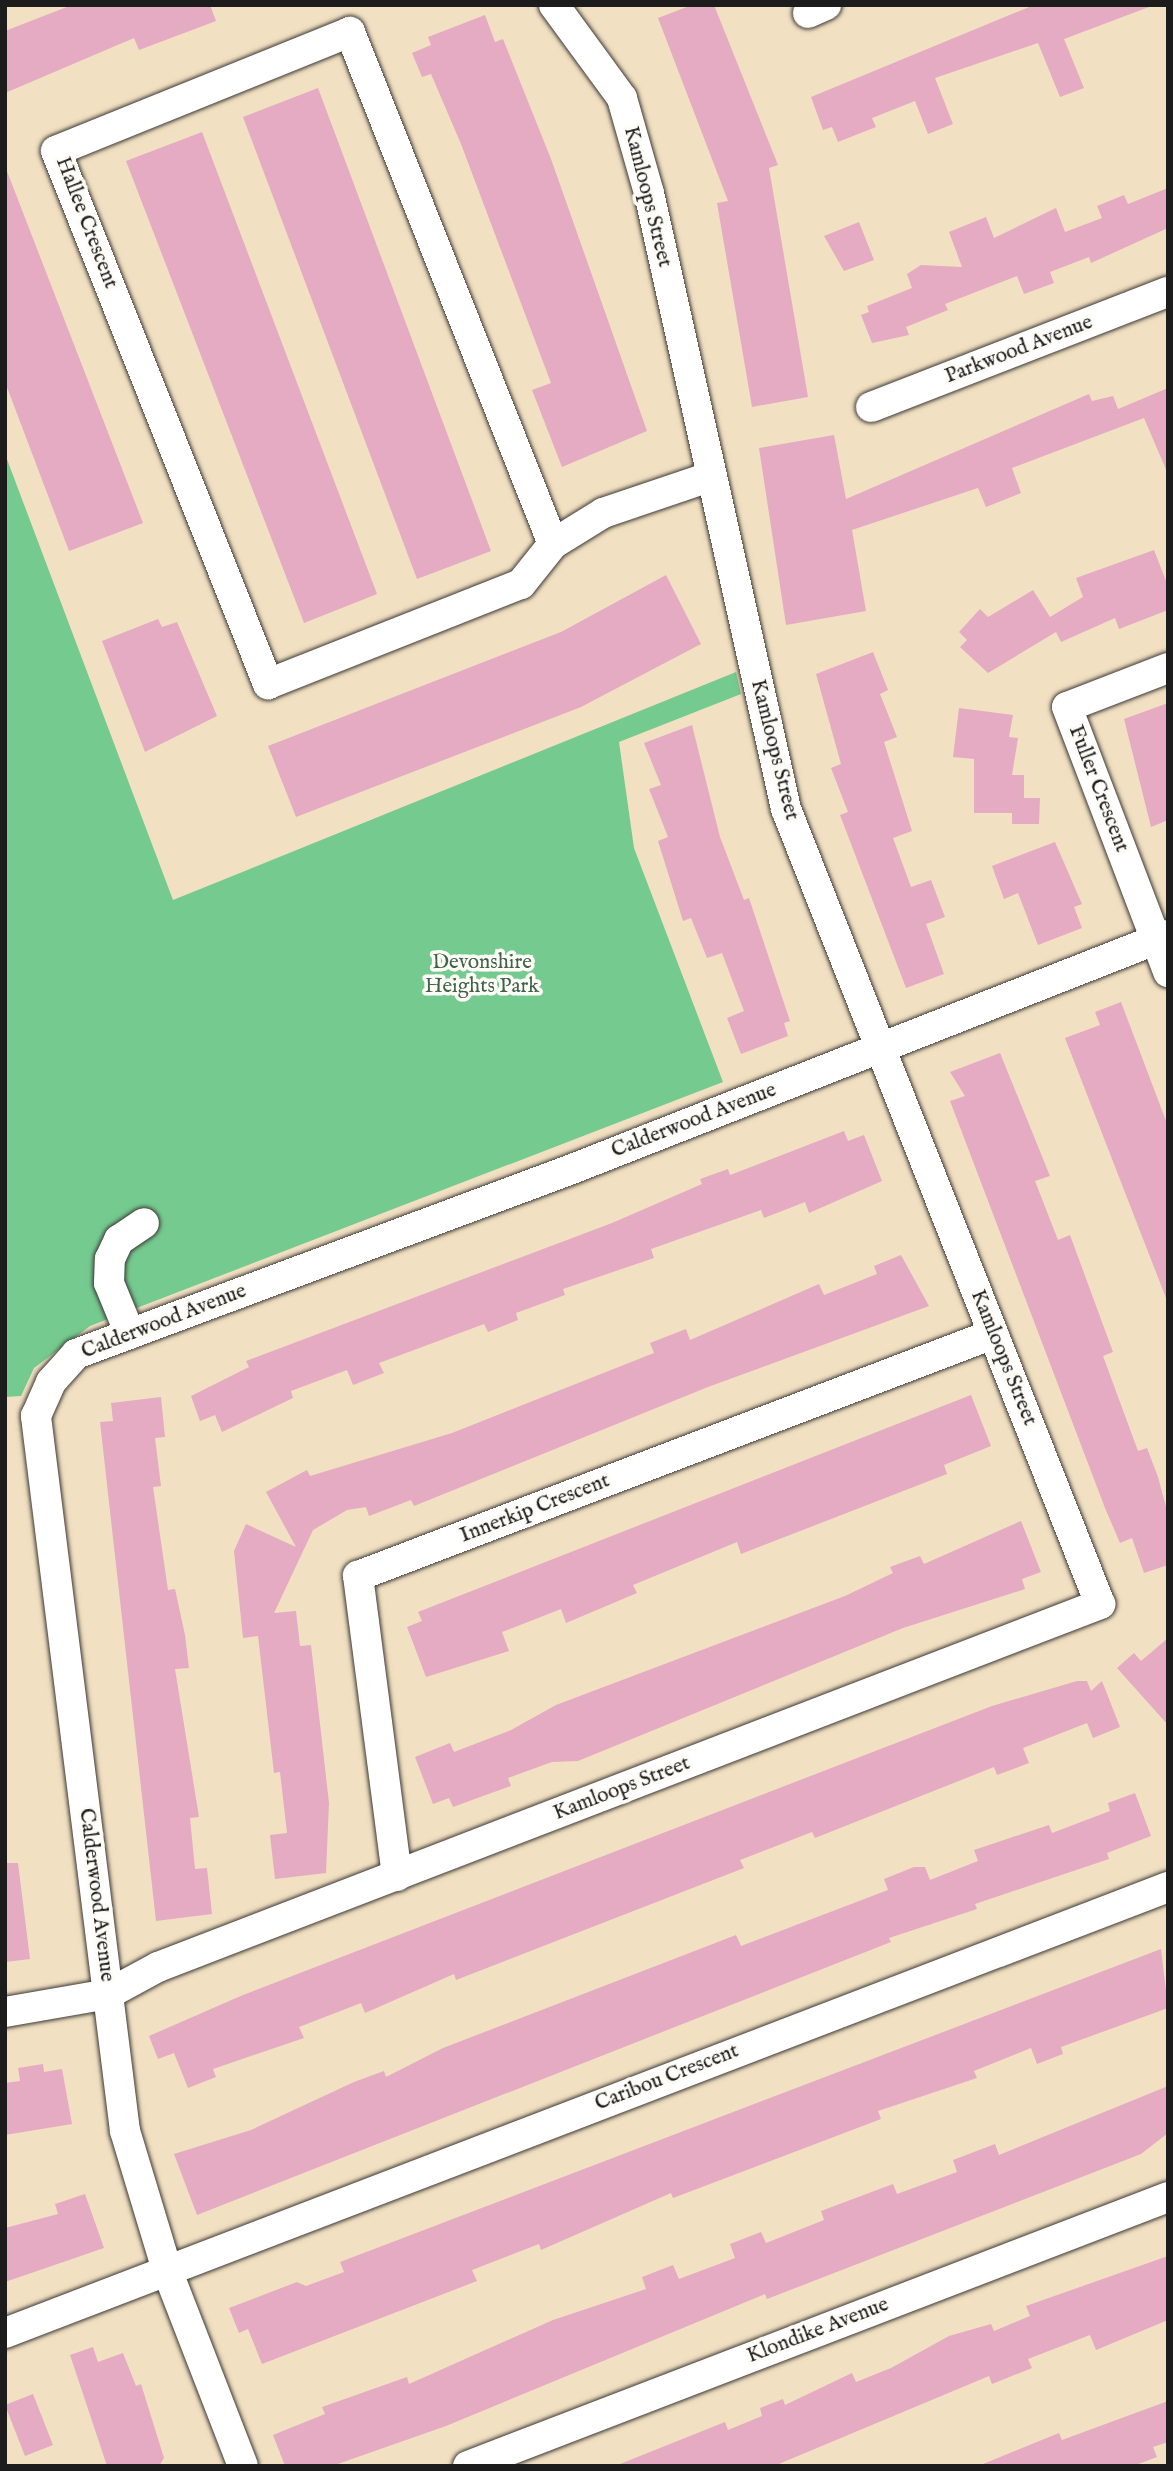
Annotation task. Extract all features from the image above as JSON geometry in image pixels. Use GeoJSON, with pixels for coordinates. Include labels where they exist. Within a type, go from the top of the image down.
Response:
{"type":"FeatureCollection","features":[{"type":"Feature","properties":{"kind":"street","name":"Kamloops Street"},"geometry":{"type":"LineString","coordinates":[[5,2012],[108,1994],[158,1967],[1100,1604],[786,809],[712,476],[622,98],[554,5]]}},
{"type":"Feature","properties":{"kind":"street","name":"Hallee Crescent"},"geometry":{"type":"LineString","coordinates":[[553,544],[350,32],[56,151],[268,684],[521,584],[553,544],[603,513],[712,476]]}},
{"type":"Feature","properties":{"kind":"street","name":"Parkwood Avenue"},"geometry":{"type":"LineString","coordinates":[[871,407],[1168,292]]}},
{"type":"Feature","properties":{"kind":"street","name":"Fuller Crescent"},"geometry":{"type":"LineString","coordinates":[[1168,668],[1067,707],[1161,937],[1168,972]]}},
{"type":"Feature","properties":{"kind":"street","name":"Calderwood Avenue"},"geometry":{"type":"LineString","coordinates":[[243,2466],[167,2270],[125,2131],[36,1416],[51,1381],[76,1354],[880,1048],[1161,937]]}},
{"type":"Feature","properties":{"kind":"street"},"geometry":{"type":"LineString","coordinates":[[130,1334],[109,1283],[110,1259],[119,1240],[144,1223]]}},
{"type":"Feature","properties":{"kind":"street","name":"Innerkip Crescent"},"geometry":{"type":"LineString","coordinates":[[397,1875],[358,1576],[993,1334]]}},
{"type":"Feature","properties":{"kind":"street","name":"Caribou Crescent"},"geometry":{"type":"LineString","coordinates":[[5,2333],[1168,1887]]}},
{"type":"Feature","properties":{"kind":"street","name":"Klondike Avenue"},"geometry":{"type":"LineString","coordinates":[[468,2466],[1168,2197]]}},
{"type":"Feature","properties":{"kind":"green space","name":"Devonshire Heights Park"},"geometry":{"type":"Polygon","coordinates":[[[5,454],[173,900],[736,672],[741,694],[619,742],[634,848],[723,1082],[90,1326],[34,1368],[21,1396],[5,1397],[5,454]]]}},
{"type":"Feature","properties":{"kind":"building"},"geometry":{"type":"Polygon","coordinates":[[[72,5],[210,5],[216,21],[139,50],[134,38],[5,93],[5,31],[72,5]]]}},
{"type":"Feature","properties":{"kind":"building"},"geometry":{"type":"Polygon","coordinates":[[[692,5],[714,5],[778,165],[769,168],[808,397],[752,407],[717,203],[728,201],[658,18],[692,5]]]}},
{"type":"Feature","properties":{"kind":"building"},"geometry":{"type":"Polygon","coordinates":[[[1034,5],[1149,7],[1064,39],[1084,88],[1060,97],[1038,43],[935,78],[953,124],[928,134],[915,101],[872,118],[876,127],[838,142],[832,127],[823,130],[811,97],[1034,5]]]}},
{"type":"Feature","properties":{"kind":"building"},"geometry":{"type":"Polygon","coordinates":[[[485,15],[495,42],[503,39],[551,159],[647,431],[562,467],[532,390],[551,383],[461,144],[431,74],[422,77],[412,53],[431,45],[428,37],[485,15]]]}},
{"type":"Feature","properties":{"kind":"building"},"geometry":{"type":"Polygon","coordinates":[[[318,88],[491,551],[417,579],[243,117],[318,88]]]}},
{"type":"Feature","properties":{"kind":"building"},"geometry":{"type":"Polygon","coordinates":[[[202,132],[377,594],[304,623],[126,161],[202,132]]]}},
{"type":"Feature","properties":{"kind":"building"},"geometry":{"type":"Polygon","coordinates":[[[5,166],[143,523],[69,551],[5,382],[5,166]]]}},
{"type":"Feature","properties":{"kind":"building"},"geometry":{"type":"Polygon","coordinates":[[[1168,188],[1168,228],[1091,263],[1089,257],[1050,272],[1054,283],[1024,294],[1017,276],[945,304],[948,310],[906,327],[909,335],[872,343],[861,315],[869,312],[867,306],[912,288],[907,274],[921,265],[962,267],[949,232],[986,217],[994,238],[1056,208],[1065,232],[1102,218],[1097,206],[1124,195],[1128,204],[1168,188]]]}},
{"type":"Feature","properties":{"kind":"building"},"geometry":{"type":"Polygon","coordinates":[[[859,222],[874,260],[844,271],[824,236],[859,222]]]}},
{"type":"Feature","properties":{"kind":"building"},"geometry":{"type":"Polygon","coordinates":[[[1168,388],[1168,474],[1144,418],[1012,468],[1021,493],[986,507],[978,488],[852,530],[866,611],[786,625],[759,448],[834,435],[846,499],[1089,394],[1092,401],[1113,396],[1118,409],[1168,388]]]}},
{"type":"Feature","properties":{"kind":"building"},"geometry":{"type":"Polygon","coordinates":[[[1154,550],[1168,586],[1168,610],[1119,629],[1115,618],[1061,642],[1056,632],[988,673],[960,647],[967,640],[959,632],[980,609],[988,617],[1033,590],[1050,617],[1083,597],[1076,578],[1154,550]]]}},
{"type":"Feature","properties":{"kind":"building"},"geometry":{"type":"Polygon","coordinates":[[[666,575],[701,644],[581,707],[296,817],[268,746],[561,632],[666,575]]]}},
{"type":"Feature","properties":{"kind":"building"},"geometry":{"type":"Polygon","coordinates":[[[158,619],[162,627],[177,622],[217,716],[145,752],[102,641],[158,619]]]}},
{"type":"Feature","properties":{"kind":"building"},"geometry":{"type":"Polygon","coordinates":[[[873,652],[888,690],[880,694],[897,737],[884,742],[912,831],[893,838],[911,887],[931,880],[945,917],[926,924],[944,974],[906,988],[840,815],[848,812],[831,768],[841,764],[816,674],[873,652]]]}},
{"type":"Feature","properties":{"kind":"building"},"geometry":{"type":"Polygon","coordinates":[[[1168,703],[1168,820],[1151,827],[1124,719],[1168,703]]]}},
{"type":"Feature","properties":{"kind":"building"},"geometry":{"type":"Polygon","coordinates":[[[959,708],[1013,715],[1009,737],[1018,738],[1012,775],[1024,775],[1024,798],[1040,798],[1039,824],[1012,824],[1012,813],[974,813],[974,759],[953,757],[959,708]]]}},
{"type":"Feature","properties":{"kind":"building"},"geometry":{"type":"Polygon","coordinates":[[[692,725],[720,837],[744,900],[749,898],[790,1021],[784,1023],[788,1036],[741,1054],[727,1018],[744,1011],[722,953],[707,958],[691,918],[683,921],[658,841],[668,837],[649,789],[661,785],[644,743],[692,725]]]}},
{"type":"Feature","properties":{"kind":"building"},"geometry":{"type":"Polygon","coordinates":[[[1055,842],[1082,904],[1074,907],[1082,928],[1038,945],[1018,893],[1004,899],[992,866],[1055,842]]]}},
{"type":"Feature","properties":{"kind":"building"},"geometry":{"type":"Polygon","coordinates":[[[1121,1002],[1168,1126],[1166,1298],[1065,1038],[1100,1025],[1095,1012],[1121,1002]]]}},
{"type":"Feature","properties":{"kind":"building"},"geometry":{"type":"Polygon","coordinates":[[[1000,1053],[1050,1176],[1035,1181],[1058,1240],[1070,1235],[1113,1352],[1103,1356],[1138,1451],[1147,1448],[1158,1477],[1168,1514],[1168,1565],[1144,1573],[1132,1538],[1120,1543],[1105,1508],[950,1101],[965,1096],[950,1072],[1000,1053]]]}},
{"type":"Feature","properties":{"kind":"building"},"geometry":{"type":"Polygon","coordinates":[[[844,1131],[848,1141],[864,1135],[882,1181],[809,1213],[805,1202],[764,1218],[761,1210],[651,1249],[654,1258],[563,1289],[565,1295],[516,1313],[518,1320],[488,1332],[484,1324],[379,1363],[384,1373],[353,1385],[347,1370],[291,1391],[293,1398],[222,1432],[215,1415],[200,1421],[191,1396],[249,1367],[246,1361],[612,1223],[702,1184],[700,1179],[728,1169],[730,1175],[844,1131]]]}},
{"type":"Feature","properties":{"kind":"building"},"geometry":{"type":"Polygon","coordinates":[[[901,1255],[929,1306],[708,1387],[414,1506],[411,1500],[369,1516],[366,1507],[347,1510],[313,1530],[274,1613],[296,1611],[300,1646],[311,1645],[329,1803],[326,1873],[275,1879],[270,1835],[287,1833],[280,1772],[274,1773],[258,1636],[243,1638],[234,1551],[246,1524],[296,1547],[266,1492],[307,1470],[310,1476],[452,1433],[654,1353],[650,1343],[686,1329],[690,1340],[819,1284],[824,1295],[877,1274],[874,1266],[901,1255]]]}},
{"type":"Feature","properties":{"kind":"building"},"geometry":{"type":"Polygon","coordinates":[[[971,1395],[991,1446],[944,1465],[947,1474],[741,1554],[737,1542],[633,1585],[637,1593],[566,1623],[561,1609],[502,1632],[509,1651],[426,1677],[407,1627],[422,1621],[418,1612],[971,1395]]]}},
{"type":"Feature","properties":{"kind":"building"},"geometry":{"type":"Polygon","coordinates":[[[161,1397],[165,1437],[155,1438],[161,1486],[153,1487],[168,1590],[175,1589],[185,1635],[189,1668],[175,1669],[199,1817],[190,1818],[195,1869],[207,1868],[212,1914],[156,1921],[100,1422],[113,1421],[111,1403],[161,1397]]]}},
{"type":"Feature","properties":{"kind":"building"},"geometry":{"type":"Polygon","coordinates":[[[1021,1521],[1041,1572],[1022,1579],[1025,1589],[903,1628],[578,1761],[552,1762],[508,1778],[511,1786],[453,1807],[449,1798],[433,1804],[415,1757],[450,1743],[454,1752],[511,1730],[556,1705],[845,1596],[893,1573],[890,1567],[920,1556],[924,1564],[1021,1521]]]}},
{"type":"Feature","properties":{"kind":"building"},"geometry":{"type":"Polygon","coordinates":[[[1168,1638],[1168,1725],[1117,1668],[1134,1653],[1141,1661],[1168,1638]]]}},
{"type":"Feature","properties":{"kind":"building"},"geometry":{"type":"Polygon","coordinates":[[[1077,1681],[1087,1681],[1091,1691],[1102,1681],[1120,1727],[1093,1738],[1087,1723],[1023,1748],[1029,1763],[997,1775],[994,1767],[815,1838],[812,1832],[740,1860],[744,1868],[456,1980],[454,1974],[365,2013],[361,2003],[299,2027],[304,2038],[213,2069],[216,2077],[188,2088],[174,2053],[158,2059],[149,2036],[243,1995],[992,1706],[1077,1681]]]}},
{"type":"Feature","properties":{"kind":"building"},"geometry":{"type":"Polygon","coordinates":[[[1135,1793],[1151,1836],[1107,1853],[1109,1859],[975,1904],[977,1909],[889,1938],[891,1942],[197,2215],[174,2154],[251,2130],[354,2082],[384,2071],[386,2077],[443,2048],[736,1935],[741,1946],[888,1890],[884,1879],[914,1867],[925,1867],[930,1880],[978,1861],[974,1850],[1049,1825],[1052,1833],[1110,1811],[1108,1803],[1135,1793]]]}},
{"type":"Feature","properties":{"kind":"building"},"geometry":{"type":"Polygon","coordinates":[[[5,1863],[18,1863],[30,1959],[5,1962],[5,1863]]]}},
{"type":"Feature","properties":{"kind":"building"},"geometry":{"type":"Polygon","coordinates":[[[1161,1949],[1168,2008],[1061,2047],[1063,2054],[1037,2064],[1031,2048],[974,2071],[977,2078],[878,2111],[881,2119],[673,2198],[671,2193],[541,2250],[539,2244],[472,2270],[477,2281],[262,2364],[248,2329],[239,2333],[229,2308],[297,2282],[306,2286],[344,2272],[340,2262],[1161,1949]]]}},
{"type":"Feature","properties":{"kind":"building"},"geometry":{"type":"Polygon","coordinates":[[[43,2064],[44,2072],[62,2069],[72,2124],[5,2135],[5,2083],[20,2081],[18,2068],[43,2064]]]}},
{"type":"Feature","properties":{"kind":"building"},"geometry":{"type":"Polygon","coordinates":[[[1168,2086],[1168,2133],[1141,2154],[767,2299],[765,2294],[446,2426],[332,2466],[285,2466],[273,2435],[325,2414],[322,2407],[407,2377],[409,2384],[553,2320],[646,2289],[642,2277],[673,2265],[679,2279],[735,2258],[730,2244],[761,2232],[766,2243],[824,2220],[821,2211],[893,2184],[897,2194],[957,2172],[953,2160],[995,2144],[999,2155],[1168,2086]]]}},
{"type":"Feature","properties":{"kind":"building"},"geometry":{"type":"Polygon","coordinates":[[[85,2194],[104,2248],[5,2282],[5,2228],[58,2214],[55,2204],[85,2194]]]}},
{"type":"Feature","properties":{"kind":"building"},"geometry":{"type":"Polygon","coordinates":[[[1168,2256],[1168,2320],[1096,2350],[1090,2335],[1028,2359],[1032,2368],[992,2384],[989,2376],[774,2466],[615,2466],[725,2422],[728,2430],[762,2416],[760,2408],[783,2399],[785,2405],[852,2373],[856,2382],[891,2368],[949,2336],[991,2324],[994,2331],[1030,2316],[1026,2306],[1168,2256]]]}},
{"type":"Feature","properties":{"kind":"building"},"geometry":{"type":"Polygon","coordinates":[[[93,2347],[98,2362],[123,2353],[136,2386],[141,2384],[164,2458],[159,2466],[107,2466],[70,2355],[93,2347]]]}},
{"type":"Feature","properties":{"kind":"building"},"geometry":{"type":"Polygon","coordinates":[[[33,2394],[53,2445],[25,2456],[5,2405],[33,2394]]]}},
{"type":"Feature","properties":{"kind":"building"},"geometry":{"type":"Polygon","coordinates":[[[1168,2401],[1168,2442],[1153,2447],[1157,2457],[1133,2466],[978,2466],[1059,2433],[1062,2440],[1168,2401]]]}}]}
